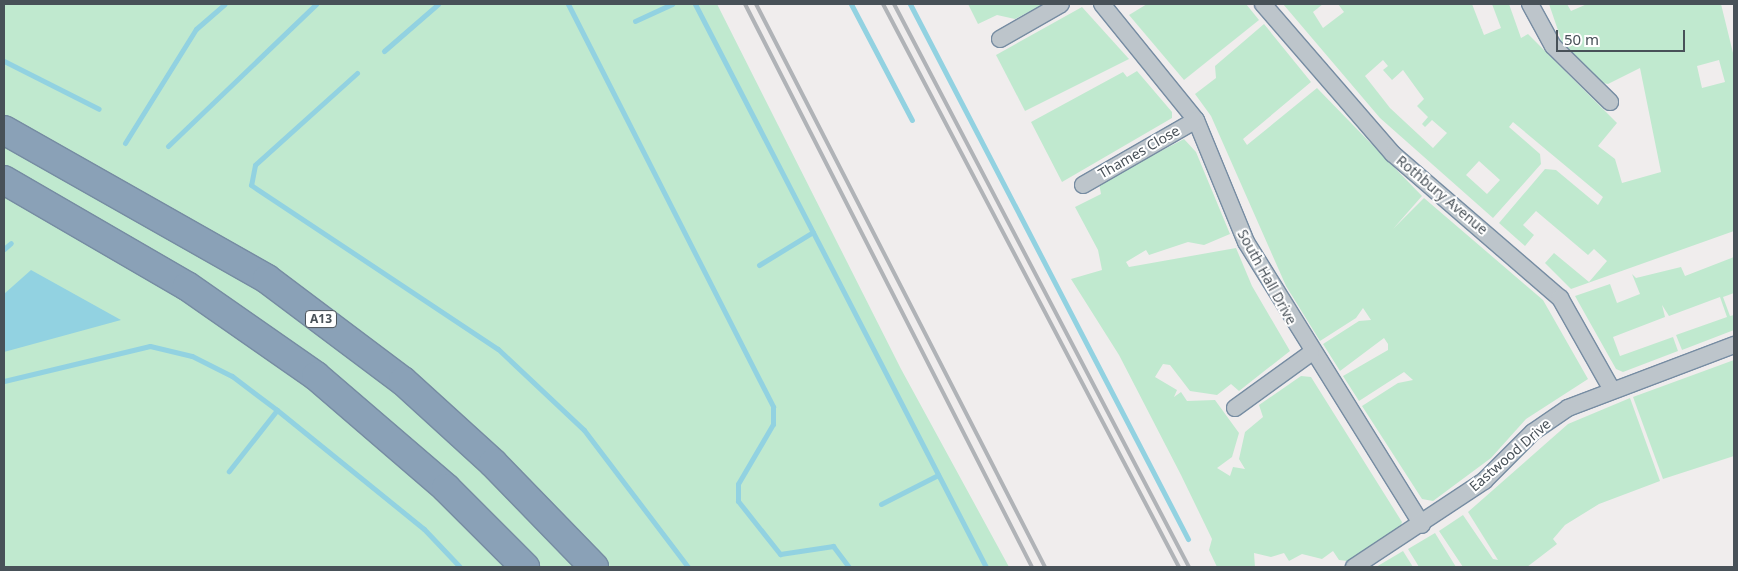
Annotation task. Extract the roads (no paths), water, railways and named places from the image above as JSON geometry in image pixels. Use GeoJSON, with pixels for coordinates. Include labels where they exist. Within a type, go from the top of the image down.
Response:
{"type":"FeatureCollection","features":[{"type":"Feature","properties":{"kind":"highway","name":"A13"},"geometry":{"type":"LineString","coordinates":[[4,130],[267,279],[403,381],[493,463],[594,567]]}},
{"type":"Feature","properties":{"kind":"highway"},"geometry":{"type":"LineString","coordinates":[[4,180],[187,286],[316,376],[446,488],[524,567]]}},
{"type":"Feature","properties":{"kind":"street"},"geometry":{"type":"LineString","coordinates":[[1000,39],[1061,4]]}},
{"type":"Feature","properties":{"kind":"street","name":"South Hall Drive"},"geometry":{"type":"LineString","coordinates":[[1102,4],[1196,120],[1246,242],[1311,353],[1422,524]]}},
{"type":"Feature","properties":{"kind":"street","name":"Rothbury Avenue"},"geometry":{"type":"LineString","coordinates":[[1264,4],[1393,154],[1560,298],[1612,390]]}},
{"type":"Feature","properties":{"kind":"street"},"geometry":{"type":"LineString","coordinates":[[1530,4],[1553,46],[1610,102]]}},
{"type":"Feature","properties":{"kind":"street","name":"Thames Close"},"geometry":{"type":"LineString","coordinates":[[1083,185],[1196,120]]}},
{"type":"Feature","properties":{"kind":"street","name":"Eastwood Drive"},"geometry":{"type":"LineString","coordinates":[[1354,567],[1422,524],[1484,481],[1534,432],[1568,408],[1734,345]]}},
{"type":"Feature","properties":{"kind":"street"},"geometry":{"type":"LineString","coordinates":[[1235,408],[1311,353]]}},
{"type":"Feature","properties":{"kind":"water"},"geometry":{"type":"Polygon","coordinates":[[[31,270],[121,320],[4,352],[4,294],[31,270]]]}},
{"type":"Feature","properties":{"kind":"waterway"},"geometry":{"type":"LineString","coordinates":[[125,143],[196,29],[225,4]]}},
{"type":"Feature","properties":{"kind":"waterway"},"geometry":{"type":"LineString","coordinates":[[168,146],[316,4]]}},
{"type":"Feature","properties":{"kind":"waterway"},"geometry":{"type":"LineString","coordinates":[[384,51],[438,4]]}},
{"type":"Feature","properties":{"kind":"waterway"},"geometry":{"type":"LineString","coordinates":[[568,4],[773,407],[773,424],[738,484],[738,501],[780,554],[833,546],[849,567]]}},
{"type":"Feature","properties":{"kind":"waterway"},"geometry":{"type":"LineString","coordinates":[[635,21],[672,4]]}},
{"type":"Feature","properties":{"kind":"waterway"},"geometry":{"type":"LineString","coordinates":[[695,4],[986,567]]}},
{"type":"Feature","properties":{"kind":"waterway"},"geometry":{"type":"LineString","coordinates":[[851,4],[912,120]]}},
{"type":"Feature","properties":{"kind":"waterway"},"geometry":{"type":"LineString","coordinates":[[910,4],[1188,539]]}},
{"type":"Feature","properties":{"kind":"waterway"},"geometry":{"type":"LineString","coordinates":[[4,61],[99,109]]}},
{"type":"Feature","properties":{"kind":"waterway"},"geometry":{"type":"LineString","coordinates":[[357,73],[255,165],[251,185],[498,349],[584,430],[688,567]]}},
{"type":"Feature","properties":{"kind":"waterway"},"geometry":{"type":"LineString","coordinates":[[759,265],[813,232]]}},
{"type":"Feature","properties":{"kind":"waterway"},"geometry":{"type":"LineString","coordinates":[[4,249],[11,243]]}},
{"type":"Feature","properties":{"kind":"waterway"},"geometry":{"type":"LineString","coordinates":[[4,381],[150,346],[192,356],[232,376],[277,410],[229,471]]}},
{"type":"Feature","properties":{"kind":"waterway"},"geometry":{"type":"LineString","coordinates":[[277,410],[424,529],[460,567]]}},
{"type":"Feature","properties":{"kind":"waterway"},"geometry":{"type":"LineString","coordinates":[[881,504],[938,475]]}},
{"type":"Feature","properties":{"kind":"railway"},"geometry":{"type":"LineString","coordinates":[[745,4],[1032,567]]}},
{"type":"Feature","properties":{"kind":"railway"},"geometry":{"type":"LineString","coordinates":[[756,4],[1045,567]]}},
{"type":"Feature","properties":{"kind":"railway"},"geometry":{"type":"LineString","coordinates":[[883,4],[1179,567]]}},
{"type":"Feature","properties":{"kind":"railway"},"geometry":{"type":"LineString","coordinates":[[894,4],[1189,567]]}}]}
